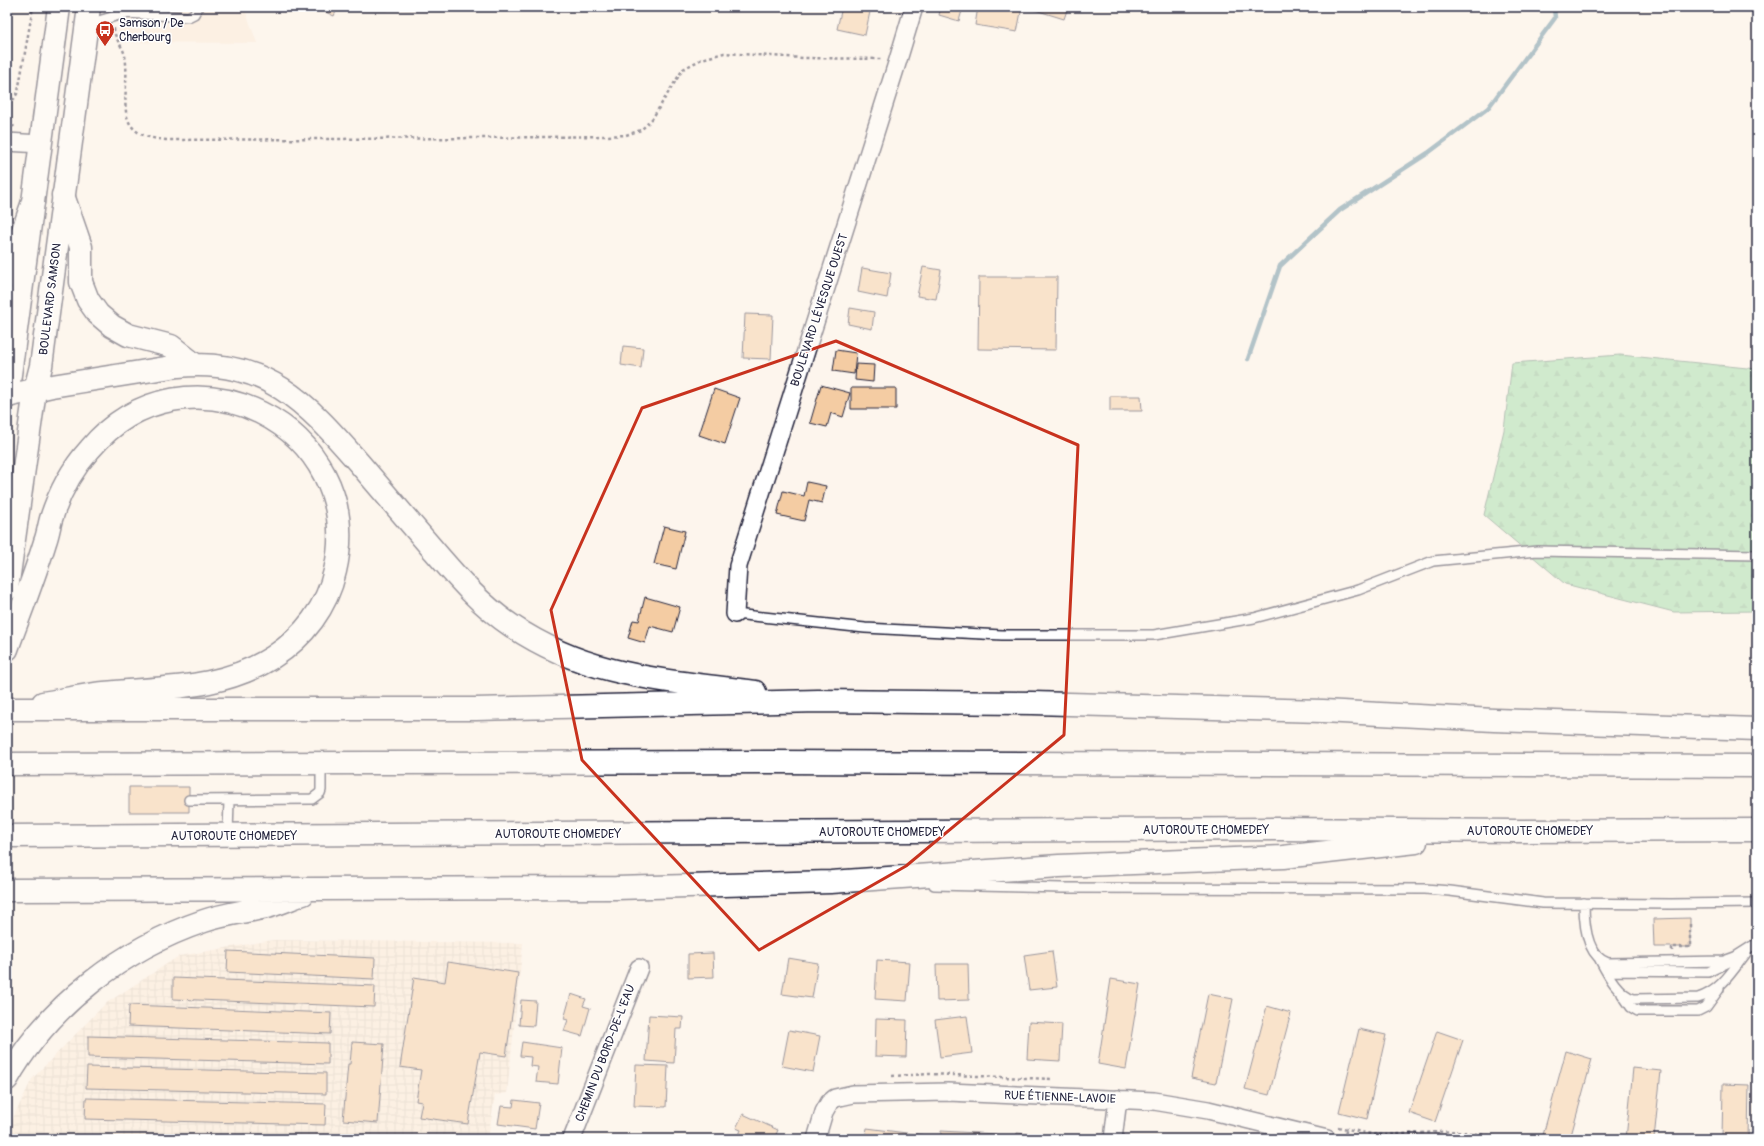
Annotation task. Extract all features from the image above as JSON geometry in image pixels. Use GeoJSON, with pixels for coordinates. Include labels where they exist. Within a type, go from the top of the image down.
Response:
{"type":"FeatureCollection","features":[{"type":"Feature","properties":{"kind":"main road"},"geometry":{"type":"LineString","coordinates":[[59,7],[7,396],[136,372],[194,364],[224,366],[253,374],[277,385],[299,400],[333,432],[469,590],[510,625],[549,648],[588,664],[634,676],[818,701]]}},
{"type":"Feature","properties":{"kind":"main road","name":"BOULEVARD SAMSON"},"geometry":{"type":"LineString","coordinates":[[7,589],[35,390],[41,366],[88,16]]}},
{"type":"Feature","properties":{"kind":"main road"},"geometry":{"type":"LineString","coordinates":[[64,195],[80,247],[81,282],[88,300],[98,314],[112,326],[128,335],[171,346],[194,364]]}},
{"type":"Feature","properties":{"kind":"main road"},"geometry":{"type":"LineString","coordinates":[[7,276],[33,202]]}},
{"type":"Feature","properties":{"kind":"main road"},"geometry":{"type":"LineString","coordinates":[[7,649],[62,490],[75,468],[90,448],[107,431],[127,417],[160,402],[186,397],[231,401],[255,409],[287,428],[305,445],[324,474],[333,495],[338,518],[339,543],[337,566],[330,589],[319,612],[302,634],[282,651],[271,659],[244,672],[214,681],[171,689],[102,693],[7,709]]}},
{"type":"Feature","properties":{"kind":"main road"},"geometry":{"type":"LineString","coordinates":[[7,709],[469,709],[818,701],[1095,704],[1757,729]]}},
{"type":"Feature","properties":{"kind":"main road"},"geometry":{"type":"LineString","coordinates":[[7,764],[771,762],[1757,766]]}},
{"type":"Feature","properties":{"kind":"main road","name":"AUTOROUTE CHOMEDEY"},"geometry":{"type":"LineString","coordinates":[[7,836],[228,836],[1270,829],[1515,831],[1757,830]]}},
{"type":"Feature","properties":{"kind":"main road"},"geometry":{"type":"LineString","coordinates":[[7,890],[609,888],[831,882],[1059,866],[1283,857],[1515,831]]}},
{"type":"Feature","properties":{"kind":"main road"},"geometry":{"type":"LineString","coordinates":[[7,1080],[29,1048],[66,1005],[96,978],[127,957],[166,936],[203,921],[267,907],[318,888]]}},
{"type":"Feature","properties":{"kind":"street","name":"BOULEVARD LÉVESQUE OUEST"},"geometry":{"type":"LineString","coordinates":[[735,614],[738,566],[914,7]]}},
{"type":"Feature","properties":{"kind":"street"},"geometry":{"type":"LineString","coordinates":[[7,142],[40,144]]}},
{"type":"Feature","properties":{"kind":"street","name":"CHEMIN DU BORD-DE-L'EAU"},"geometry":{"type":"LineString","coordinates":[[572,1139],[639,968]]}},
{"type":"Feature","properties":{"kind":"street","name":"RUE ÉTIENNE-LAVOIE"},"geometry":{"type":"LineString","coordinates":[[816,1139],[824,1112],[829,1103],[835,1098],[853,1094],[948,1092],[1154,1101],[1208,1110],[1327,1139]]}},
{"type":"Feature","properties":{"kind":"street"},"geometry":{"type":"LineString","coordinates":[[1113,1139],[1118,1099]]}},
{"type":"Feature","properties":{"kind":"lane"},"geometry":{"type":"LineString","coordinates":[[88,16],[127,10],[160,11],[188,17],[194,14],[198,7]]}},
{"type":"Feature","properties":{"kind":"lane"},"geometry":{"type":"LineString","coordinates":[[735,614],[865,628],[1002,635],[1154,635],[1262,616],[1358,590],[1433,561],[1537,551],[1757,556]]}},
{"type":"Feature","properties":{"kind":"lane"},"geometry":{"type":"LineString","coordinates":[[189,800],[312,798],[320,793],[321,763]]}},
{"type":"Feature","properties":{"kind":"lane"},"geometry":{"type":"LineString","coordinates":[[228,836],[229,800]]}},
{"type":"Feature","properties":{"kind":"lane"},"geometry":{"type":"LineString","coordinates":[[831,882],[1070,888],[1425,889],[1543,902],[1584,904],[1757,903]]}},
{"type":"Feature","properties":{"kind":"lane"},"geometry":{"type":"LineString","coordinates":[[1584,904],[1586,932],[1595,952],[1615,983],[1625,995],[1634,999],[1698,998],[1706,996],[1721,984],[1754,945]]}},
{"type":"Feature","properties":{"kind":"lane"},"geometry":{"type":"LineString","coordinates":[[1595,952],[1603,962],[1608,963],[1724,961],[1735,957],[1754,945]]}},
{"type":"Feature","properties":{"kind":"path"},"geometry":{"type":"LineString","coordinates":[[7,103],[14,99],[18,92],[33,7]]}},
{"type":"Feature","properties":{"kind":"path"},"geometry":{"type":"LineString","coordinates":[[114,30],[125,56],[125,104],[129,121],[142,134],[153,138],[168,140],[486,138],[626,135],[641,130],[652,119],[684,69],[712,55],[724,53],[803,58],[884,59]]}},
{"type":"Feature","properties":{"kind":"path"},"geometry":{"type":"LineString","coordinates":[[1672,947],[1690,947],[1690,923]]}},
{"type":"Feature","properties":{"kind":"path"},"geometry":{"type":"LineString","coordinates":[[1344,1139],[1347,1127]]}},
{"type":"Feature","properties":{"kind":"highlighted area"},"geometry":{"type":"Polygon","coordinates":[[[836,341],[1078,445],[1064,735],[906,866],[759,950],[582,760],[551,610],[642,408],[836,341]]]}},
{"type":"Feature","properties":{"kind":"shaded area"},"geometry":{"type":"Polygon","coordinates":[[[120,7],[244,7],[257,43],[123,42],[119,37],[118,32],[120,7]]]}},
{"type":"Feature","properties":{"kind":"shaded area"},"geometry":{"type":"Polygon","coordinates":[[[273,940],[523,943],[507,1093],[495,1095],[488,1139],[7,1139],[7,1130],[32,1079],[105,1004],[179,956],[273,940]]]}},
{"type":"Feature","properties":{"kind":"green space"},"geometry":{"type":"Polygon","coordinates":[[[1620,355],[1757,369],[1757,611],[1674,612],[1565,584],[1484,515],[1504,430],[1512,363],[1620,355]]]}},
{"type":"Feature","properties":{"kind":"building"},"geometry":{"type":"Polygon","coordinates":[[[315,7],[338,7],[334,16],[315,7]]]}},
{"type":"Feature","properties":{"kind":"building"},"geometry":{"type":"Polygon","coordinates":[[[355,7],[388,7],[388,10],[355,10],[355,7]]]}},
{"type":"Feature","properties":{"kind":"building"},"geometry":{"type":"Polygon","coordinates":[[[395,7],[430,7],[430,10],[395,9],[395,7]]]}},
{"type":"Feature","properties":{"kind":"building"},"geometry":{"type":"Polygon","coordinates":[[[472,7],[472,9],[438,8],[472,7]]]}},
{"type":"Feature","properties":{"kind":"building"},"geometry":{"type":"Polygon","coordinates":[[[513,7],[513,10],[479,8],[513,7]]]}},
{"type":"Feature","properties":{"kind":"building"},"geometry":{"type":"Polygon","coordinates":[[[679,7],[679,8],[645,8],[679,7]]]}},
{"type":"Feature","properties":{"kind":"building"},"geometry":{"type":"Polygon","coordinates":[[[842,7],[871,7],[865,35],[837,29],[842,7]]]}},
{"type":"Feature","properties":{"kind":"building"},"geometry":{"type":"Polygon","coordinates":[[[941,7],[963,7],[959,21],[939,15],[941,7]]]}},
{"type":"Feature","properties":{"kind":"building"},"geometry":{"type":"Polygon","coordinates":[[[978,7],[1022,7],[1017,32],[975,25],[978,7]]]}},
{"type":"Feature","properties":{"kind":"building"},"geometry":{"type":"Polygon","coordinates":[[[1032,7],[1068,7],[1064,19],[1032,9],[1032,7]]]}},
{"type":"Feature","properties":{"kind":"building"},"geometry":{"type":"Polygon","coordinates":[[[923,267],[941,270],[936,299],[917,296],[923,267]]]}},
{"type":"Feature","properties":{"kind":"building"},"geometry":{"type":"Polygon","coordinates":[[[862,268],[891,273],[887,298],[858,292],[862,268]]]}},
{"type":"Feature","properties":{"kind":"building"},"geometry":{"type":"Polygon","coordinates":[[[979,277],[1057,277],[1056,350],[978,349],[979,277]]]}},
{"type":"Feature","properties":{"kind":"building"},"geometry":{"type":"Polygon","coordinates":[[[850,308],[874,312],[872,329],[848,324],[850,308]]]}},
{"type":"Feature","properties":{"kind":"building"},"geometry":{"type":"Polygon","coordinates":[[[745,314],[773,315],[771,359],[743,358],[745,314]]]}},
{"type":"Feature","properties":{"kind":"building"},"geometry":{"type":"Polygon","coordinates":[[[623,346],[643,348],[641,368],[621,365],[623,346]]]}},
{"type":"Feature","properties":{"kind":"building"},"geometry":{"type":"Polygon","coordinates":[[[836,350],[856,353],[854,374],[833,371],[836,350]]]}},
{"type":"Feature","properties":{"kind":"building"},"geometry":{"type":"Polygon","coordinates":[[[856,364],[874,365],[873,382],[855,380],[856,364]]]}},
{"type":"Feature","properties":{"kind":"building"},"geometry":{"type":"Polygon","coordinates":[[[821,385],[850,393],[843,417],[831,413],[827,427],[810,423],[821,385]]]}},
{"type":"Feature","properties":{"kind":"building"},"geometry":{"type":"Polygon","coordinates":[[[851,388],[896,388],[896,409],[851,409],[851,388]]]}},
{"type":"Feature","properties":{"kind":"building"},"geometry":{"type":"Polygon","coordinates":[[[714,389],[740,398],[725,444],[699,435],[714,389]]]}},
{"type":"Feature","properties":{"kind":"building"},"geometry":{"type":"Polygon","coordinates":[[[1110,396],[1141,396],[1142,411],[1110,411],[1110,396]]]}},
{"type":"Feature","properties":{"kind":"building"},"geometry":{"type":"Polygon","coordinates":[[[807,482],[826,486],[822,503],[809,500],[804,521],[777,515],[783,491],[804,496],[807,482]]]}},
{"type":"Feature","properties":{"kind":"building"},"geometry":{"type":"Polygon","coordinates":[[[664,526],[685,531],[676,569],[654,564],[664,526]]]}},
{"type":"Feature","properties":{"kind":"building"},"geometry":{"type":"Polygon","coordinates":[[[645,597],[680,607],[673,632],[650,626],[645,643],[628,638],[633,620],[639,621],[645,597]]]}},
{"type":"Feature","properties":{"kind":"building"},"geometry":{"type":"Polygon","coordinates":[[[129,787],[189,787],[189,812],[129,812],[129,787]]]}},
{"type":"Feature","properties":{"kind":"building"},"geometry":{"type":"Polygon","coordinates":[[[1690,918],[1690,947],[1654,947],[1653,919],[1690,918]]]}},
{"type":"Feature","properties":{"kind":"building"},"geometry":{"type":"Polygon","coordinates":[[[228,951],[375,958],[374,979],[227,972],[228,951]]]}},
{"type":"Feature","properties":{"kind":"building"},"geometry":{"type":"Polygon","coordinates":[[[1052,951],[1057,987],[1029,990],[1024,955],[1052,951]]]}},
{"type":"Feature","properties":{"kind":"building"},"geometry":{"type":"Polygon","coordinates":[[[713,953],[714,977],[688,978],[688,954],[713,953]]]}},
{"type":"Feature","properties":{"kind":"building"},"geometry":{"type":"Polygon","coordinates":[[[788,958],[818,963],[812,998],[782,994],[788,958]]]}},
{"type":"Feature","properties":{"kind":"building"},"geometry":{"type":"Polygon","coordinates":[[[877,960],[910,962],[907,1001],[875,999],[877,960]]]}},
{"type":"Feature","properties":{"kind":"building"},"geometry":{"type":"Polygon","coordinates":[[[448,962],[518,973],[506,1056],[480,1052],[468,1124],[419,1117],[422,1102],[416,1101],[421,1070],[400,1067],[414,977],[445,982],[448,962]]]}},
{"type":"Feature","properties":{"kind":"building"},"geometry":{"type":"Polygon","coordinates":[[[936,964],[968,964],[969,1000],[937,1001],[936,964]]]}},
{"type":"Feature","properties":{"kind":"building"},"geometry":{"type":"Polygon","coordinates":[[[173,978],[375,986],[374,1007],[173,999],[173,978]]]}},
{"type":"Feature","properties":{"kind":"building"},"geometry":{"type":"Polygon","coordinates":[[[1111,979],[1140,984],[1126,1069],[1098,1064],[1111,979]]]}},
{"type":"Feature","properties":{"kind":"building"},"geometry":{"type":"Polygon","coordinates":[[[571,994],[586,999],[583,1006],[590,1008],[582,1036],[564,1031],[568,1020],[564,1019],[571,994]]]}},
{"type":"Feature","properties":{"kind":"building"},"geometry":{"type":"Polygon","coordinates":[[[1208,994],[1233,999],[1216,1083],[1191,1078],[1208,994]]]}},
{"type":"Feature","properties":{"kind":"building"},"geometry":{"type":"Polygon","coordinates":[[[521,1000],[536,1001],[534,1026],[519,1025],[521,1000]]]}},
{"type":"Feature","properties":{"kind":"building"},"geometry":{"type":"Polygon","coordinates":[[[129,1005],[331,1013],[330,1034],[128,1026],[129,1005]]]}},
{"type":"Feature","properties":{"kind":"building"},"geometry":{"type":"Polygon","coordinates":[[[1267,1006],[1291,1013],[1269,1095],[1245,1089],[1267,1006]]]}},
{"type":"Feature","properties":{"kind":"building"},"geometry":{"type":"Polygon","coordinates":[[[649,1015],[683,1017],[682,1029],[676,1029],[674,1063],[646,1061],[649,1015]]]}},
{"type":"Feature","properties":{"kind":"building"},"geometry":{"type":"Polygon","coordinates":[[[967,1016],[972,1053],[940,1057],[935,1020],[967,1016]]]}},
{"type":"Feature","properties":{"kind":"building"},"geometry":{"type":"Polygon","coordinates":[[[876,1019],[907,1020],[906,1057],[875,1056],[876,1019]]]}},
{"type":"Feature","properties":{"kind":"building"},"geometry":{"type":"Polygon","coordinates":[[[1029,1022],[1062,1024],[1060,1061],[1027,1059],[1029,1022]]]}},
{"type":"Feature","properties":{"kind":"building"},"geometry":{"type":"Polygon","coordinates":[[[1359,1029],[1386,1035],[1367,1119],[1339,1112],[1359,1029]]]}},
{"type":"Feature","properties":{"kind":"building"},"geometry":{"type":"Polygon","coordinates":[[[789,1030],[820,1036],[813,1072],[782,1066],[789,1030]]]}},
{"type":"Feature","properties":{"kind":"building"},"geometry":{"type":"Polygon","coordinates":[[[1437,1031],[1463,1040],[1435,1122],[1409,1113],[1437,1031]]]}},
{"type":"Feature","properties":{"kind":"building"},"geometry":{"type":"Polygon","coordinates":[[[88,1036],[328,1043],[328,1064],[88,1057],[88,1036]]]}},
{"type":"Feature","properties":{"kind":"building"},"geometry":{"type":"Polygon","coordinates":[[[352,1042],[384,1044],[378,1123],[343,1120],[348,1064],[350,1064],[352,1042]]]}},
{"type":"Feature","properties":{"kind":"building"},"geometry":{"type":"Polygon","coordinates":[[[522,1042],[562,1048],[558,1084],[536,1082],[538,1067],[530,1066],[531,1057],[520,1056],[522,1042]]]}},
{"type":"Feature","properties":{"kind":"building"},"geometry":{"type":"Polygon","coordinates":[[[1566,1051],[1592,1059],[1570,1139],[1557,1139],[1543,1135],[1566,1051]]]}},
{"type":"Feature","properties":{"kind":"building"},"geometry":{"type":"Polygon","coordinates":[[[636,1065],[668,1066],[666,1107],[634,1106],[636,1065]]]}},
{"type":"Feature","properties":{"kind":"building"},"geometry":{"type":"Polygon","coordinates":[[[87,1067],[326,1073],[326,1094],[86,1088],[87,1067]]]}},
{"type":"Feature","properties":{"kind":"building"},"geometry":{"type":"Polygon","coordinates":[[[1633,1068],[1661,1071],[1654,1139],[1626,1139],[1633,1068]]]}},
{"type":"Feature","properties":{"kind":"building"},"geometry":{"type":"Polygon","coordinates":[[[1723,1084],[1749,1085],[1748,1139],[1722,1139],[1723,1084]]]}},
{"type":"Feature","properties":{"kind":"building"},"geometry":{"type":"Polygon","coordinates":[[[86,1098],[326,1104],[325,1125],[85,1119],[86,1098]]]}},
{"type":"Feature","properties":{"kind":"building"},"geometry":{"type":"Polygon","coordinates":[[[514,1100],[539,1103],[535,1129],[498,1124],[501,1106],[513,1107],[514,1100]]]}},
{"type":"Feature","properties":{"kind":"building"},"geometry":{"type":"Polygon","coordinates":[[[743,1114],[778,1130],[774,1139],[737,1139],[741,1130],[736,1128],[743,1114]]]}},
{"type":"Feature","properties":{"kind":"building"},"geometry":{"type":"Polygon","coordinates":[[[867,1128],[922,1135],[922,1139],[865,1139],[867,1128]]]}},
{"type":"Feature","properties":{"kind":"building"},"geometry":{"type":"Polygon","coordinates":[[[941,1131],[996,1134],[995,1139],[941,1139],[941,1131]]]}},
{"type":"Feature","properties":{"kind":"building"},"geometry":{"type":"Polygon","coordinates":[[[1017,1133],[1073,1139],[1016,1139],[1017,1133]]]}},
{"type":"Feature","properties":{"kind":"waterway"},"geometry":{"type":"LineString","coordinates":[[1248,359],[1280,266],[1340,210],[1428,153],[1488,108],[1555,18],[1554,7]]}},
{"type":"Feature","properties":{"kind":"place","name":"Samson / De Cherbourg"},"geometry":{"type":"Point","coordinates":[105,47]}}]}
